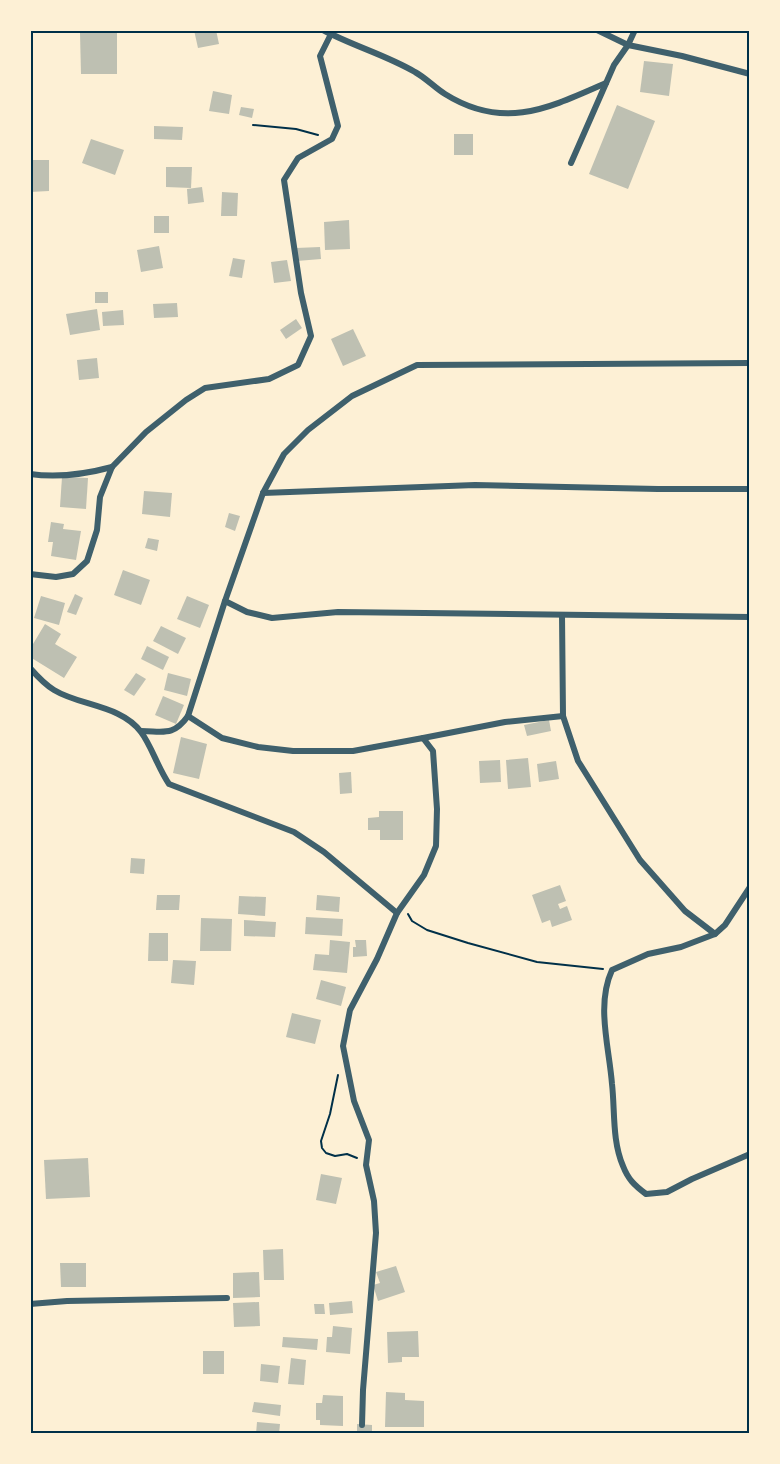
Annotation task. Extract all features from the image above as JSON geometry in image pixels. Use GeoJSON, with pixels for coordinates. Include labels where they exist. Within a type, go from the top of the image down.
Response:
{"type":"FeatureCollection","features":[{"type":"Feature","properties":{"kind":"street"},"geometry":{"type":"LineString","coordinates":[[323,30],[415,72],[444,94],[484,111],[502,114],[532,112],[554,106],[606,83]]}},
{"type":"Feature","properties":{"kind":"street"},"geometry":{"type":"LineString","coordinates":[[597,30],[628,45],[750,74]]}},
{"type":"Feature","properties":{"kind":"street"},"geometry":{"type":"LineString","coordinates":[[571,164],[614,65],[635,30]]}},
{"type":"Feature","properties":{"kind":"street"},"geometry":{"type":"LineString","coordinates":[[30,574],[56,576],[73,574],[87,561],[97,530],[100,497],[112,467],[146,432],[186,400],[205,388],[269,379],[298,365],[311,336],[301,293],[284,180],[298,158],[333,138],[338,126],[320,56],[331,34]]}},
{"type":"Feature","properties":{"kind":"street"},"geometry":{"type":"LineString","coordinates":[[141,731],[170,731],[180,728],[188,716],[263,493],[284,454],[308,429],[352,396],[417,365],[750,363]]}},
{"type":"Feature","properties":{"kind":"street"},"geometry":{"type":"LineString","coordinates":[[30,474],[43,476],[88,473],[112,467]]}},
{"type":"Feature","properties":{"kind":"street"},"geometry":{"type":"LineString","coordinates":[[263,493],[476,485],[668,490],[750,489]]}},
{"type":"Feature","properties":{"kind":"street"},"geometry":{"type":"LineString","coordinates":[[225,601],[247,612],[272,618],[338,612],[750,617]]}},
{"type":"Feature","properties":{"kind":"street"},"geometry":{"type":"LineString","coordinates":[[561,615],[563,716],[578,761],[640,860],[685,911],[715,934]]}},
{"type":"Feature","properties":{"kind":"street"},"geometry":{"type":"LineString","coordinates":[[30,668],[54,690],[124,718],[141,731],[161,772],[170,784],[294,832],[324,852],[397,913]]}},
{"type":"Feature","properties":{"kind":"street"},"geometry":{"type":"LineString","coordinates":[[188,716],[222,738],[258,747],[293,751],[353,751],[505,722],[563,716]]}},
{"type":"Feature","properties":{"kind":"street"},"geometry":{"type":"LineString","coordinates":[[362,1425],[376,1233],[374,1201],[366,1165],[369,1140],[354,1101],[343,1046],[350,1010],[377,959],[397,913],[424,875],[436,846],[437,809],[433,751],[423,738]]}},
{"type":"Feature","properties":{"kind":"street"},"geometry":{"type":"LineString","coordinates":[[750,887],[725,925],[715,934],[681,947],[648,954],[612,970],[606,984],[605,1025],[616,1136],[622,1164],[631,1183],[646,1194],[667,1192],[750,1154]]}},
{"type":"Feature","properties":{"kind":"street"},"geometry":{"type":"LineString","coordinates":[[30,1304],[67,1301],[227,1298]]}},
{"type":"Feature","properties":{"kind":"path"},"geometry":{"type":"LineString","coordinates":[[253,124],[296,129],[333,138]]}},
{"type":"Feature","properties":{"kind":"path"},"geometry":{"type":"LineString","coordinates":[[404,906],[412,921],[427,930],[468,943],[537,962],[612,970]]}},
{"type":"Feature","properties":{"kind":"path"},"geometry":{"type":"LineString","coordinates":[[339,1071],[330,1114],[321,1142],[322,1148],[326,1153],[335,1156],[347,1154],[357,1157],[366,1165]]}},
{"type":"Feature","properties":{"kind":"building"},"geometry":{"type":"Polygon","coordinates":[[[194,30],[216,30],[219,44],[198,48],[194,30]]]}},
{"type":"Feature","properties":{"kind":"building"},"geometry":{"type":"Polygon","coordinates":[[[117,32],[117,74],[81,74],[80,33],[117,32]]]}},
{"type":"Feature","properties":{"kind":"building"},"geometry":{"type":"Polygon","coordinates":[[[644,61],[673,64],[669,96],[640,92],[644,61]]]}},
{"type":"Feature","properties":{"kind":"building"},"geometry":{"type":"Polygon","coordinates":[[[213,91],[232,95],[229,114],[209,111],[213,91]]]}},
{"type":"Feature","properties":{"kind":"building"},"geometry":{"type":"Polygon","coordinates":[[[617,105],[655,121],[628,189],[589,174],[617,105]]]}},
{"type":"Feature","properties":{"kind":"building"},"geometry":{"type":"Polygon","coordinates":[[[241,107],[254,109],[252,118],[239,115],[241,107]]]}},
{"type":"Feature","properties":{"kind":"building"},"geometry":{"type":"Polygon","coordinates":[[[154,126],[183,127],[182,140],[154,139],[154,126]]]}},
{"type":"Feature","properties":{"kind":"building"},"geometry":{"type":"Polygon","coordinates":[[[454,134],[473,134],[473,155],[454,155],[454,134]]]}},
{"type":"Feature","properties":{"kind":"building"},"geometry":{"type":"Polygon","coordinates":[[[91,139],[124,150],[115,175],[82,163],[91,139]]]}},
{"type":"Feature","properties":{"kind":"building"},"geometry":{"type":"Polygon","coordinates":[[[30,160],[49,160],[49,191],[30,192],[30,160]]]}},
{"type":"Feature","properties":{"kind":"building"},"geometry":{"type":"Polygon","coordinates":[[[166,167],[192,167],[191,188],[166,187],[166,167]]]}},
{"type":"Feature","properties":{"kind":"building"},"geometry":{"type":"Polygon","coordinates":[[[202,187],[204,202],[188,204],[187,189],[202,187]]]}},
{"type":"Feature","properties":{"kind":"building"},"geometry":{"type":"Polygon","coordinates":[[[222,192],[238,193],[237,216],[221,216],[222,192]]]}},
{"type":"Feature","properties":{"kind":"building"},"geometry":{"type":"Polygon","coordinates":[[[154,216],[169,216],[169,233],[154,233],[154,216]]]}},
{"type":"Feature","properties":{"kind":"building"},"geometry":{"type":"Polygon","coordinates":[[[349,220],[350,249],[325,250],[324,222],[349,220]]]}},
{"type":"Feature","properties":{"kind":"building"},"geometry":{"type":"Polygon","coordinates":[[[159,246],[163,268],[141,272],[137,250],[159,246]]]}},
{"type":"Feature","properties":{"kind":"building"},"geometry":{"type":"Polygon","coordinates":[[[320,247],[321,259],[297,261],[296,248],[320,247]]]}},
{"type":"Feature","properties":{"kind":"building"},"geometry":{"type":"Polygon","coordinates":[[[233,258],[245,260],[242,278],[229,276],[233,258]]]}},
{"type":"Feature","properties":{"kind":"building"},"geometry":{"type":"Polygon","coordinates":[[[287,260],[291,281],[274,283],[271,262],[287,260]]]}},
{"type":"Feature","properties":{"kind":"building"},"geometry":{"type":"Polygon","coordinates":[[[95,292],[108,292],[108,303],[95,303],[95,292]]]}},
{"type":"Feature","properties":{"kind":"building"},"geometry":{"type":"Polygon","coordinates":[[[177,303],[178,317],[154,318],[153,304],[177,303]]]}},
{"type":"Feature","properties":{"kind":"building"},"geometry":{"type":"Polygon","coordinates":[[[97,309],[100,330],[70,335],[66,314],[97,309]]]}},
{"type":"Feature","properties":{"kind":"building"},"geometry":{"type":"Polygon","coordinates":[[[123,310],[124,325],[103,326],[102,312],[123,310]]]}},
{"type":"Feature","properties":{"kind":"building"},"geometry":{"type":"Polygon","coordinates":[[[296,319],[302,328],[286,339],[280,330],[296,319]]]}},
{"type":"Feature","properties":{"kind":"building"},"geometry":{"type":"Polygon","coordinates":[[[353,329],[366,356],[343,366],[331,339],[353,329]]]}},
{"type":"Feature","properties":{"kind":"building"},"geometry":{"type":"Polygon","coordinates":[[[97,358],[99,378],[79,380],[77,360],[97,358]]]}},
{"type":"Feature","properties":{"kind":"building"},"geometry":{"type":"Polygon","coordinates":[[[62,477],[88,478],[86,509],[60,507],[62,477]]]}},
{"type":"Feature","properties":{"kind":"building"},"geometry":{"type":"Polygon","coordinates":[[[144,491],[172,493],[170,517],[142,514],[144,491]]]}},
{"type":"Feature","properties":{"kind":"building"},"geometry":{"type":"Polygon","coordinates":[[[229,513],[240,516],[235,531],[225,527],[229,513]]]}},
{"type":"Feature","properties":{"kind":"building"},"geometry":{"type":"Polygon","coordinates":[[[51,522],[64,524],[63,529],[81,531],[76,560],[51,556],[53,542],[48,542],[51,522]]]}},
{"type":"Feature","properties":{"kind":"building"},"geometry":{"type":"Polygon","coordinates":[[[148,538],[159,540],[157,551],[145,548],[148,538]]]}},
{"type":"Feature","properties":{"kind":"building"},"geometry":{"type":"Polygon","coordinates":[[[123,570],[150,580],[141,605],[114,595],[123,570]]]}},
{"type":"Feature","properties":{"kind":"building"},"geometry":{"type":"Polygon","coordinates":[[[75,594],[83,598],[76,615],[67,612],[75,594]]]}},
{"type":"Feature","properties":{"kind":"building"},"geometry":{"type":"Polygon","coordinates":[[[41,596],[65,603],[59,625],[34,618],[41,596]]]}},
{"type":"Feature","properties":{"kind":"building"},"geometry":{"type":"Polygon","coordinates":[[[187,596],[209,605],[200,628],[177,619],[187,596]]]}},
{"type":"Feature","properties":{"kind":"building"},"geometry":{"type":"Polygon","coordinates":[[[45,624],[61,634],[55,644],[77,657],[64,678],[30,657],[30,649],[45,624]]]}},
{"type":"Feature","properties":{"kind":"building"},"geometry":{"type":"Polygon","coordinates":[[[161,626],[186,638],[178,654],[153,641],[161,626]]]}},
{"type":"Feature","properties":{"kind":"building"},"geometry":{"type":"Polygon","coordinates":[[[147,646],[169,657],[163,670],[141,659],[147,646]]]}},
{"type":"Feature","properties":{"kind":"building"},"geometry":{"type":"Polygon","coordinates":[[[136,673],[146,679],[134,696],[124,690],[136,673]]]}},
{"type":"Feature","properties":{"kind":"building"},"geometry":{"type":"Polygon","coordinates":[[[168,673],[191,679],[187,696],[164,690],[168,673]]]}},
{"type":"Feature","properties":{"kind":"building"},"geometry":{"type":"Polygon","coordinates":[[[163,696],[184,705],[176,724],[155,715],[163,696]]]}},
{"type":"Feature","properties":{"kind":"building"},"geometry":{"type":"Polygon","coordinates":[[[549,720],[551,731],[527,736],[524,725],[549,720]]]}},
{"type":"Feature","properties":{"kind":"building"},"geometry":{"type":"Polygon","coordinates":[[[181,737],[207,744],[199,779],[173,773],[181,737]]]}},
{"type":"Feature","properties":{"kind":"building"},"geometry":{"type":"Polygon","coordinates":[[[528,758],[531,787],[508,789],[506,760],[528,758]]]}},
{"type":"Feature","properties":{"kind":"building"},"geometry":{"type":"Polygon","coordinates":[[[500,760],[501,782],[480,783],[479,761],[500,760]]]}},
{"type":"Feature","properties":{"kind":"building"},"geometry":{"type":"Polygon","coordinates":[[[556,761],[559,779],[539,782],[537,764],[556,761]]]}},
{"type":"Feature","properties":{"kind":"building"},"geometry":{"type":"Polygon","coordinates":[[[351,772],[352,793],[340,794],[339,773],[351,772]]]}},
{"type":"Feature","properties":{"kind":"building"},"geometry":{"type":"Polygon","coordinates":[[[379,811],[403,811],[403,840],[380,840],[380,830],[368,830],[368,818],[379,817],[379,811]]]}},
{"type":"Feature","properties":{"kind":"building"},"geometry":{"type":"Polygon","coordinates":[[[131,858],[145,859],[144,874],[130,873],[131,858]]]}},
{"type":"Feature","properties":{"kind":"building"},"geometry":{"type":"Polygon","coordinates":[[[560,885],[566,901],[558,904],[560,909],[567,906],[572,920],[552,927],[550,920],[542,923],[532,895],[560,885]]]}},
{"type":"Feature","properties":{"kind":"building"},"geometry":{"type":"Polygon","coordinates":[[[157,895],[180,895],[179,910],[156,910],[157,895]]]}},
{"type":"Feature","properties":{"kind":"building"},"geometry":{"type":"Polygon","coordinates":[[[317,895],[340,897],[339,912],[316,910],[317,895]]]}},
{"type":"Feature","properties":{"kind":"building"},"geometry":{"type":"Polygon","coordinates":[[[239,896],[266,897],[265,916],[238,914],[239,896]]]}},
{"type":"Feature","properties":{"kind":"building"},"geometry":{"type":"Polygon","coordinates":[[[306,917],[343,919],[342,936],[305,934],[306,917]]]}},
{"type":"Feature","properties":{"kind":"building"},"geometry":{"type":"Polygon","coordinates":[[[201,918],[232,919],[231,951],[200,951],[201,918]]]}},
{"type":"Feature","properties":{"kind":"building"},"geometry":{"type":"Polygon","coordinates":[[[244,920],[276,922],[275,937],[244,936],[244,920]]]}},
{"type":"Feature","properties":{"kind":"building"},"geometry":{"type":"Polygon","coordinates":[[[149,933],[168,933],[168,961],[148,961],[149,933]]]}},
{"type":"Feature","properties":{"kind":"building"},"geometry":{"type":"Polygon","coordinates":[[[330,940],[350,942],[347,973],[313,970],[315,954],[329,955],[330,940]]]}},
{"type":"Feature","properties":{"kind":"building"},"geometry":{"type":"Polygon","coordinates":[[[355,940],[366,940],[367,956],[353,957],[353,947],[356,947],[355,940]]]}},
{"type":"Feature","properties":{"kind":"building"},"geometry":{"type":"Polygon","coordinates":[[[173,960],[196,961],[194,985],[171,983],[173,960]]]}},
{"type":"Feature","properties":{"kind":"building"},"geometry":{"type":"Polygon","coordinates":[[[321,980],[346,987],[341,1006],[316,999],[321,980]]]}},
{"type":"Feature","properties":{"kind":"building"},"geometry":{"type":"Polygon","coordinates":[[[292,1013],[321,1020],[315,1044],[286,1037],[292,1013]]]}},
{"type":"Feature","properties":{"kind":"building"},"geometry":{"type":"Polygon","coordinates":[[[88,1158],[90,1197],[46,1199],[44,1160],[88,1158]]]}},
{"type":"Feature","properties":{"kind":"building"},"geometry":{"type":"Polygon","coordinates":[[[321,1174],[342,1178],[336,1204],[316,1200],[321,1174]]]}},
{"type":"Feature","properties":{"kind":"building"},"geometry":{"type":"Polygon","coordinates":[[[283,1249],[284,1280],[264,1280],[263,1250],[283,1249]]]}},
{"type":"Feature","properties":{"kind":"building"},"geometry":{"type":"Polygon","coordinates":[[[60,1263],[86,1263],[86,1287],[61,1287],[60,1263]]]}},
{"type":"Feature","properties":{"kind":"building"},"geometry":{"type":"Polygon","coordinates":[[[396,1266],[405,1292],[378,1301],[373,1285],[380,1283],[376,1272],[396,1266]]]}},
{"type":"Feature","properties":{"kind":"building"},"geometry":{"type":"Polygon","coordinates":[[[259,1272],[260,1297],[233,1298],[233,1273],[259,1272]]]}},
{"type":"Feature","properties":{"kind":"building"},"geometry":{"type":"Polygon","coordinates":[[[352,1301],[353,1313],[330,1315],[329,1303],[352,1301]]]}},
{"type":"Feature","properties":{"kind":"building"},"geometry":{"type":"Polygon","coordinates":[[[259,1302],[260,1326],[234,1327],[233,1303],[259,1302]]]}},
{"type":"Feature","properties":{"kind":"building"},"geometry":{"type":"Polygon","coordinates":[[[314,1304],[324,1304],[325,1314],[315,1314],[314,1304]]]}},
{"type":"Feature","properties":{"kind":"building"},"geometry":{"type":"Polygon","coordinates":[[[333,1326],[352,1328],[350,1354],[326,1352],[327,1337],[332,1337],[333,1326]]]}},
{"type":"Feature","properties":{"kind":"building"},"geometry":{"type":"Polygon","coordinates":[[[418,1331],[419,1357],[402,1357],[402,1362],[388,1363],[387,1332],[418,1331]]]}},
{"type":"Feature","properties":{"kind":"building"},"geometry":{"type":"Polygon","coordinates":[[[283,1337],[318,1339],[317,1350],[282,1347],[283,1337]]]}},
{"type":"Feature","properties":{"kind":"building"},"geometry":{"type":"Polygon","coordinates":[[[203,1351],[224,1351],[224,1374],[203,1374],[203,1351]]]}},
{"type":"Feature","properties":{"kind":"building"},"geometry":{"type":"Polygon","coordinates":[[[291,1358],[306,1360],[304,1385],[288,1384],[291,1358]]]}},
{"type":"Feature","properties":{"kind":"building"},"geometry":{"type":"Polygon","coordinates":[[[261,1364],[280,1366],[278,1383],[260,1381],[261,1364]]]}},
{"type":"Feature","properties":{"kind":"building"},"geometry":{"type":"Polygon","coordinates":[[[386,1392],[405,1393],[405,1400],[424,1401],[424,1427],[385,1427],[386,1392]]]}},
{"type":"Feature","properties":{"kind":"building"},"geometry":{"type":"Polygon","coordinates":[[[323,1395],[343,1396],[343,1426],[320,1425],[320,1420],[316,1420],[316,1403],[322,1403],[323,1395]]]}},
{"type":"Feature","properties":{"kind":"building"},"geometry":{"type":"Polygon","coordinates":[[[254,1402],[281,1405],[280,1416],[252,1412],[254,1402]]]}},
{"type":"Feature","properties":{"kind":"building"},"geometry":{"type":"Polygon","coordinates":[[[257,1422],[280,1424],[279,1434],[256,1434],[257,1422]]]}},
{"type":"Feature","properties":{"kind":"building"},"geometry":{"type":"Polygon","coordinates":[[[357,1424],[372,1425],[372,1434],[357,1434],[357,1424]]]}}]}
